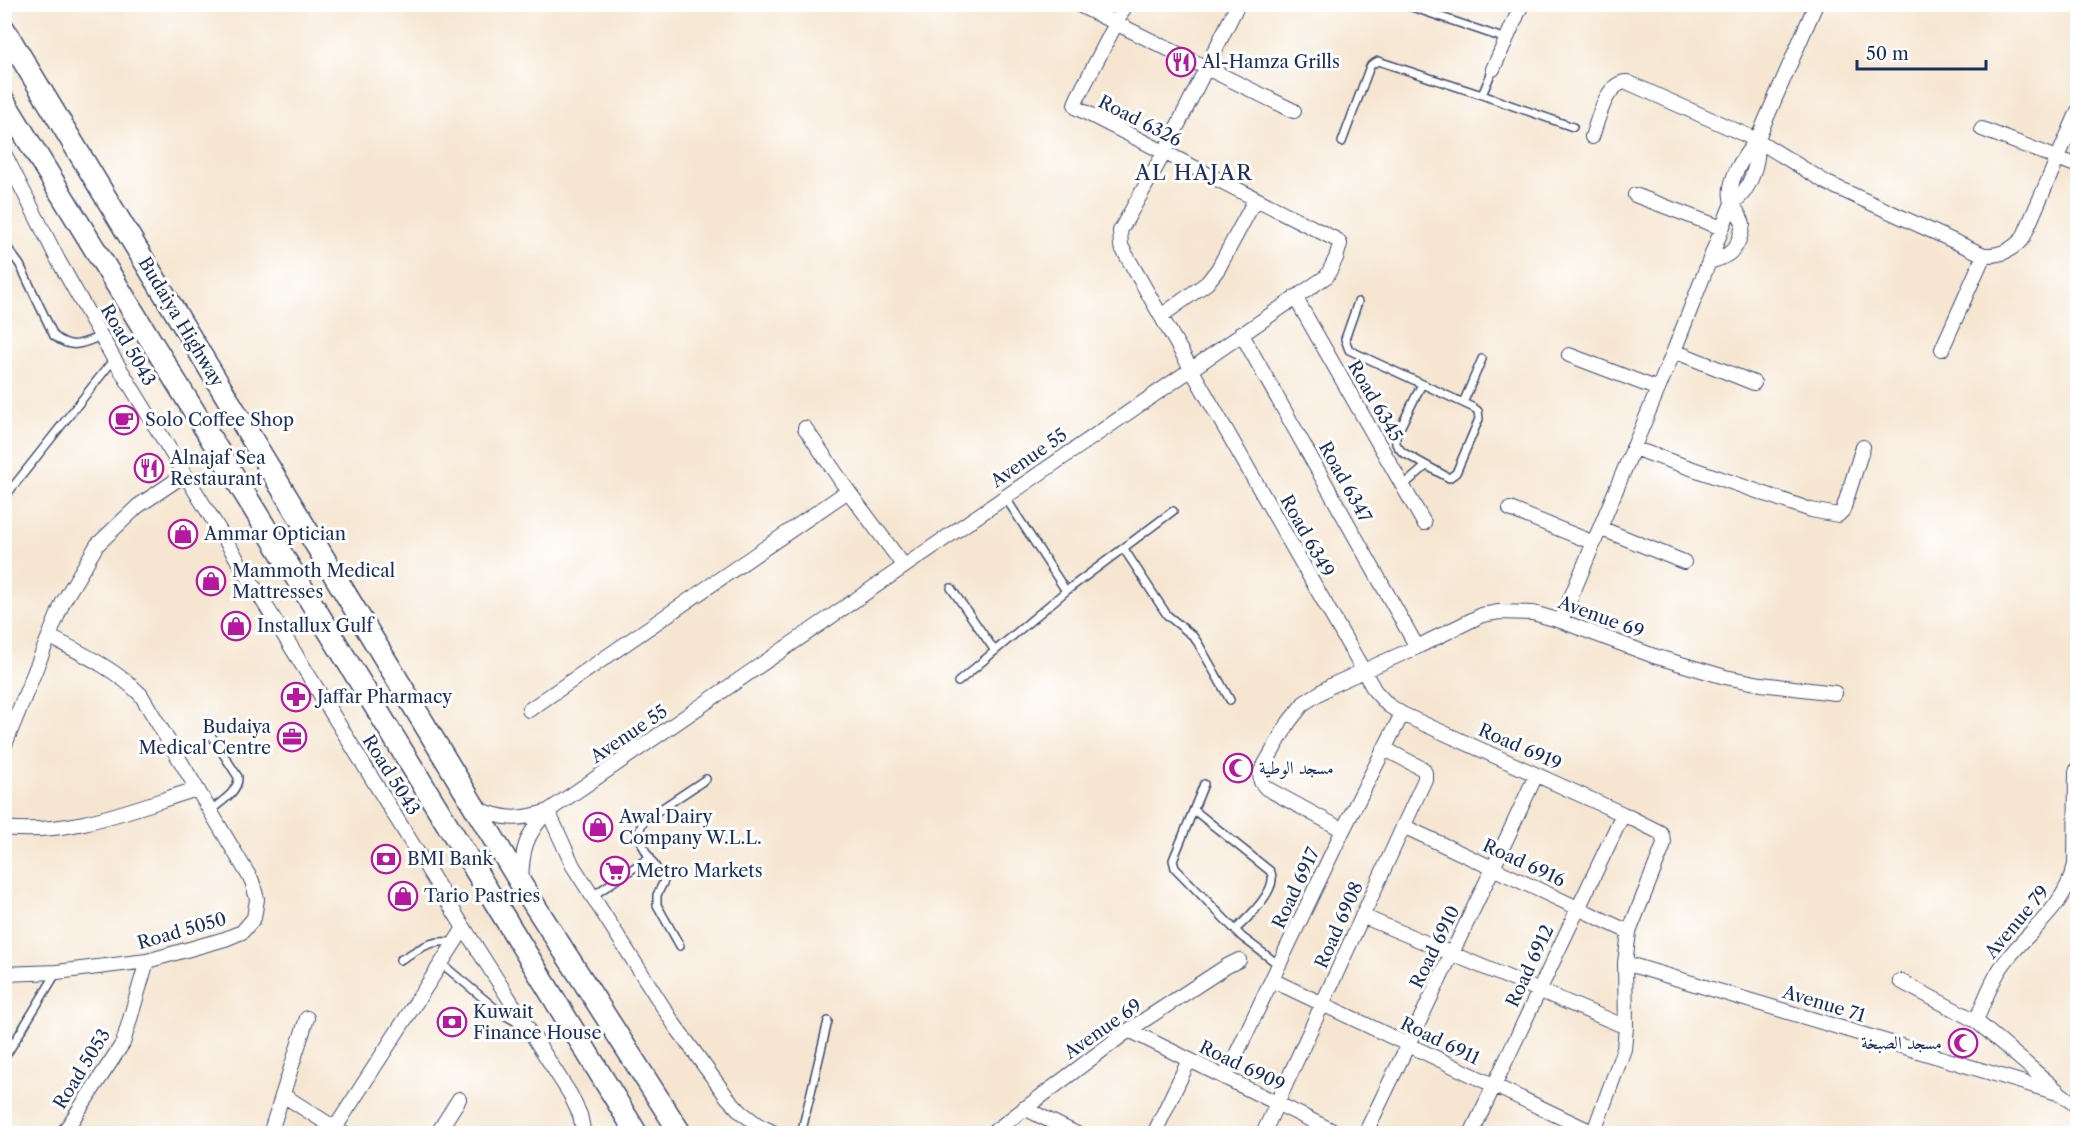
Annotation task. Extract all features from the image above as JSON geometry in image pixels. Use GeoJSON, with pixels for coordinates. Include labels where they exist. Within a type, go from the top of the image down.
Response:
{"type":"FeatureCollection","features":[{"type":"Feature","properties":{"kind":"main road","name":"Budaiya Highway"},"geometry":{"type":"LineString","coordinates":[[4,29],[475,808],[681,1134]]}},
{"type":"Feature","properties":{"kind":"main road","name":"Budaiya Highway"},"geometry":{"type":"LineString","coordinates":[[4,101],[637,1134]]}},
{"type":"Feature","properties":{"kind":"street"},"geometry":{"type":"LineString","coordinates":[[1077,4],[1294,111]]}},
{"type":"Feature","properties":{"kind":"street"},"geometry":{"type":"LineString","coordinates":[[1116,24],[1126,4]]}},
{"type":"Feature","properties":{"kind":"street"},"geometry":{"type":"LineString","coordinates":[[1191,368],[1119,239],[1123,225],[1164,153],[1238,4]]}},
{"type":"Feature","properties":{"kind":"street"},"geometry":{"type":"LineString","coordinates":[[1492,69],[1522,4]]}},
{"type":"Feature","properties":{"kind":"street"},"geometry":{"type":"LineString","coordinates":[[1561,621],[1709,262],[1732,203],[1732,183],[1743,160],[1757,140],[1816,4]]}},
{"type":"Feature","properties":{"kind":"street","name":"Road 6326"},"geometry":{"type":"LineString","coordinates":[[1116,24],[1076,104],[1080,111],[1337,240],[1339,243],[1336,258],[1327,276],[1295,297]]}},
{"type":"Feature","properties":{"kind":"street"},"geometry":{"type":"LineString","coordinates":[[1592,137],[1610,91],[1617,84],[1627,81],[1757,140],[1820,179],[1984,255],[2002,254],[2023,238],[2078,111]]}},
{"type":"Feature","properties":{"kind":"street"},"geometry":{"type":"LineString","coordinates":[[1982,129],[2078,166]]}},
{"type":"Feature","properties":{"kind":"street","name":"Road 5043"},"geometry":{"type":"LineString","coordinates":[[4,153],[58,260],[114,359],[464,928],[570,1094],[580,1114],[584,1134]]}},
{"type":"Feature","properties":{"kind":"street"},"geometry":{"type":"LineString","coordinates":[[1635,195],[1722,228]]}},
{"type":"Feature","properties":{"kind":"street"},"geometry":{"type":"LineString","coordinates":[[1161,316],[1207,283],[1218,269],[1255,200]]}},
{"type":"Feature","properties":{"kind":"street"},"geometry":{"type":"LineString","coordinates":[[1709,262],[1728,256],[1735,249],[1743,224],[1732,203]]}},
{"type":"Feature","properties":{"kind":"street"},"geometry":{"type":"LineString","coordinates":[[1942,349],[1984,255]]}},
{"type":"Feature","properties":{"kind":"street","name":"Avenue 55"},"geometry":{"type":"LineString","coordinates":[[522,884],[522,853],[525,843],[535,824],[548,811],[1295,297]]}},
{"type":"Feature","properties":{"kind":"street","name":"Road 6345"},"geometry":{"type":"LineString","coordinates":[[1295,297],[1424,523]]}},
{"type":"Feature","properties":{"kind":"street","name":"Road 6347"},"geometry":{"type":"LineString","coordinates":[[1241,333],[1417,647]]}},
{"type":"Feature","properties":{"kind":"street"},"geometry":{"type":"LineString","coordinates":[[1674,351],[1754,383]]}},
{"type":"Feature","properties":{"kind":"street"},"geometry":{"type":"LineString","coordinates":[[1569,355],[1658,389]]}},
{"type":"Feature","properties":{"kind":"street","name":"Road 6349"},"geometry":{"type":"LineString","coordinates":[[1191,368],[1362,671],[1375,691],[1388,705],[1402,714]]}},
{"type":"Feature","properties":{"kind":"street"},"geometry":{"type":"LineString","coordinates":[[806,428],[848,491],[904,566]]}},
{"type":"Feature","properties":{"kind":"street"},"geometry":{"type":"LineString","coordinates":[[1633,448],[1811,510],[1838,515],[1843,510],[1863,447]]}},
{"type":"Feature","properties":{"kind":"street"},"geometry":{"type":"LineString","coordinates":[[4,747],[11,717],[50,637],[63,602],[97,545],[138,506],[184,475]]}},
{"type":"Feature","properties":{"kind":"street"},"geometry":{"type":"LineString","coordinates":[[529,710],[848,491]]}},
{"type":"Feature","properties":{"kind":"street"},"geometry":{"type":"LineString","coordinates":[[1510,509],[1594,543]]}},
{"type":"Feature","properties":{"kind":"street"},"geometry":{"type":"LineString","coordinates":[[1600,528],[1684,562]]}},
{"type":"Feature","properties":{"kind":"street","name":"Avenue 69"},"geometry":{"type":"LineString","coordinates":[[1343,830],[1263,786],[1259,778],[1260,773],[1289,722],[1304,703],[1332,685],[1482,615],[1499,612],[1533,613],[1698,670],[1761,684],[1836,693]]}},
{"type":"Feature","properties":{"kind":"street","name":"Road 5050"},"geometry":{"type":"LineString","coordinates":[[4,974],[57,972],[147,961],[225,939],[242,932],[254,918],[257,899],[252,881],[141,695],[125,679],[106,666],[50,637]]}},
{"type":"Feature","properties":{"kind":"street","name":"Road 6917"},"geometry":{"type":"LineString","coordinates":[[1225,1078],[1343,830],[1402,714]]}},
{"type":"Feature","properties":{"kind":"street","name":"Road 6919"},"geometry":{"type":"LineString","coordinates":[[1402,714],[1623,814]]}},
{"type":"Feature","properties":{"kind":"street","name":"Road 6908"},"geometry":{"type":"LineString","coordinates":[[1263,1134],[1425,779],[1423,769],[1385,750]]}},
{"type":"Feature","properties":{"kind":"street","name":"Avenue 79"},"geometry":{"type":"LineString","coordinates":[[1976,1021],[2003,964],[2047,916],[2066,892],[2072,879],[2075,865],[2077,769]]}},
{"type":"Feature","properties":{"kind":"street","name":"Road 6910"},"geometry":{"type":"LineString","coordinates":[[1365,1134],[1536,774]]}},
{"type":"Feature","properties":{"kind":"street"},"geometry":{"type":"LineString","coordinates":[[4,828],[50,830],[77,826],[197,789]]}},
{"type":"Feature","properties":{"kind":"street","name":"Avenue 55"},"geometry":{"type":"LineString","coordinates":[[475,808],[492,815],[515,819],[527,818],[548,811]]}},
{"type":"Feature","properties":{"kind":"street"},"geometry":{"type":"LineString","coordinates":[[548,811],[573,866],[591,897],[674,1024],[727,1097],[749,1119],[777,1134]]}},
{"type":"Feature","properties":{"kind":"street"},"geometry":{"type":"LineString","coordinates":[[1593,1133],[1624,1049],[1625,963],[1629,932],[1664,842],[1661,833],[1657,830],[1623,814]]}},
{"type":"Feature","properties":{"kind":"street","name":"Road 6912"},"geometry":{"type":"LineString","coordinates":[[1471,1134],[1623,814]]}},
{"type":"Feature","properties":{"kind":"street","name":"Road 6916"},"geometry":{"type":"LineString","coordinates":[[1403,826],[1629,932]]}},
{"type":"Feature","properties":{"kind":"street"},"geometry":{"type":"LineString","coordinates":[[1362,916],[1626,1027]]}},
{"type":"Feature","properties":{"kind":"street"},"geometry":{"type":"LineString","coordinates":[[283,1095],[339,1131],[464,928]]}},
{"type":"Feature","properties":{"kind":"street","name":"Avenue 69"},"geometry":{"type":"LineString","coordinates":[[991,1134],[1129,1030],[1239,960]]}},
{"type":"Feature","properties":{"kind":"street","name":"Road 5053"},"geometry":{"type":"LineString","coordinates":[[70,1131],[123,1043],[147,961]]}},
{"type":"Feature","properties":{"kind":"street","name":"Avenue 71"},"geometry":{"type":"LineString","coordinates":[[1625,963],[2061,1094],[2078,1107]]}},
{"type":"Feature","properties":{"kind":"street","name":"Road 6911"},"geometry":{"type":"LineString","coordinates":[[1272,980],[1593,1133]]}},
{"type":"Feature","properties":{"kind":"street"},"geometry":{"type":"LineString","coordinates":[[1900,981],[1976,1021],[2061,1094]]}},
{"type":"Feature","properties":{"kind":"street"},"geometry":{"type":"LineString","coordinates":[[270,1134],[307,1018]]}},
{"type":"Feature","properties":{"kind":"street","name":"Road 6909"},"geometry":{"type":"LineString","coordinates":[[1129,1030],[1339,1134]]}},
{"type":"Feature","properties":{"kind":"street"},"geometry":{"type":"LineString","coordinates":[[1154,1134],[1189,1060]]}},
{"type":"Feature","properties":{"kind":"street"},"geometry":{"type":"LineString","coordinates":[[437,1134],[459,1099]]}},
{"type":"Feature","properties":{"kind":"street"},"geometry":{"type":"LineString","coordinates":[[1024,1108],[1077,1134]]}},
{"type":"Feature","properties":{"kind":"lane"},"geometry":{"type":"LineString","coordinates":[[1403,4],[1506,39]]}},
{"type":"Feature","properties":{"kind":"lane"},"geometry":{"type":"LineString","coordinates":[[1342,142],[1368,69],[1374,62],[1382,61],[1573,127]]}},
{"type":"Feature","properties":{"kind":"lane"},"geometry":{"type":"LineString","coordinates":[[1482,95],[1492,69]]}},
{"type":"Feature","properties":{"kind":"lane"},"geometry":{"type":"LineString","coordinates":[[4,243],[20,265],[54,336],[74,345],[101,336]]}},
{"type":"Feature","properties":{"kind":"lane"},"geometry":{"type":"LineString","coordinates":[[1358,302],[1345,339],[1347,347],[1476,409],[1479,415],[1453,477],[1445,478],[1402,452],[1396,440],[1422,384]]}},
{"type":"Feature","properties":{"kind":"lane"},"geometry":{"type":"LineString","coordinates":[[4,498],[114,359]]}},
{"type":"Feature","properties":{"kind":"lane"},"geometry":{"type":"LineString","coordinates":[[1463,403],[1482,359]]}},
{"type":"Feature","properties":{"kind":"lane"},"geometry":{"type":"LineString","coordinates":[[1402,486],[1426,466]]}},
{"type":"Feature","properties":{"kind":"lane"},"geometry":{"type":"LineString","coordinates":[[1005,497],[1066,591]]}},
{"type":"Feature","properties":{"kind":"lane"},"geometry":{"type":"LineString","coordinates":[[958,682],[1066,591],[1173,511]]}},
{"type":"Feature","properties":{"kind":"lane"},"geometry":{"type":"LineString","coordinates":[[1124,549],[1167,615],[1193,636],[1198,643],[1230,700]]}},
{"type":"Feature","properties":{"kind":"lane"},"geometry":{"type":"LineString","coordinates":[[951,588],[995,651]]}},
{"type":"Feature","properties":{"kind":"lane"},"geometry":{"type":"LineString","coordinates":[[207,729],[238,777],[235,789],[210,811]]}},
{"type":"Feature","properties":{"kind":"lane"},"geometry":{"type":"LineString","coordinates":[[680,945],[657,905],[657,895],[664,881],[638,834],[641,823],[706,779]]}},
{"type":"Feature","properties":{"kind":"lane"},"geometry":{"type":"LineString","coordinates":[[1204,784],[1173,860],[1174,868],[1235,930],[1279,965]]}},
{"type":"Feature","properties":{"kind":"lane"},"geometry":{"type":"LineString","coordinates":[[1194,810],[1273,875],[1273,881],[1257,908],[1235,930]]}},
{"type":"Feature","properties":{"kind":"lane"},"geometry":{"type":"LineString","coordinates":[[591,897],[650,857]]}},
{"type":"Feature","properties":{"kind":"lane"},"geometry":{"type":"LineString","coordinates":[[400,960],[440,940],[455,943]]}},
{"type":"Feature","properties":{"kind":"lane"},"geometry":{"type":"LineString","coordinates":[[442,964],[509,1019],[528,1027]]}},
{"type":"Feature","properties":{"kind":"lane"},"geometry":{"type":"LineString","coordinates":[[4,1059],[57,972]]}},
{"type":"Feature","properties":{"kind":"lane"},"geometry":{"type":"LineString","coordinates":[[801,1134],[828,1021]]}},
{"type":"Feature","properties":{"kind":"place","name":"Al-Hamza Grills"},"geometry":{"type":"Point","coordinates":[1181,62]}},
{"type":"Feature","properties":{"kind":"place","name":"Solo Coffee Shop"},"geometry":{"type":"Point","coordinates":[124,420]}},
{"type":"Feature","properties":{"kind":"place","name":"Alnajaf Sea Restaurant"},"geometry":{"type":"Point","coordinates":[149,468]}},
{"type":"Feature","properties":{"kind":"place","name":"Ammar Optician"},"geometry":{"type":"Point","coordinates":[183,534]}},
{"type":"Feature","properties":{"kind":"place","name":"Mammoth Medical Mattresses"},"geometry":{"type":"Point","coordinates":[211,581]}},
{"type":"Feature","properties":{"kind":"place","name":"Installux Gulf"},"geometry":{"type":"Point","coordinates":[236,626]}},
{"type":"Feature","properties":{"kind":"place","name":"Jaffar Pharmacy"},"geometry":{"type":"Point","coordinates":[296,697]}},
{"type":"Feature","properties":{"kind":"place","name":"Budaiya Medical Centre"},"geometry":{"type":"Point","coordinates":[292,737]}},
{"type":"Feature","properties":{"kind":"place","name":"مسجد الوطية"},"geometry":{"type":"Point","coordinates":[1238,768]}},
{"type":"Feature","properties":{"kind":"place","name":"Awal Dairy Company W.L.L."},"geometry":{"type":"Point","coordinates":[598,827]}},
{"type":"Feature","properties":{"kind":"place","name":"BMI Bank"},"geometry":{"type":"Point","coordinates":[386,859]}},
{"type":"Feature","properties":{"kind":"place","name":"Metro Markets"},"geometry":{"type":"Point","coordinates":[615,871]}},
{"type":"Feature","properties":{"kind":"place","name":"Tario Pastries"},"geometry":{"type":"Point","coordinates":[403,896]}},
{"type":"Feature","properties":{"kind":"place","name":"Kuwait Finance House"},"geometry":{"type":"Point","coordinates":[452,1022]}},
{"type":"Feature","properties":{"kind":"place","name":"مسجد الصبخة"},"geometry":{"type":"Point","coordinates":[1963,1043]}},
{"type":"Feature","properties":{"kind":"district","name":"AL HAJAR"},"geometry":{"type":"Point","coordinates":[1194,172]}}]}
